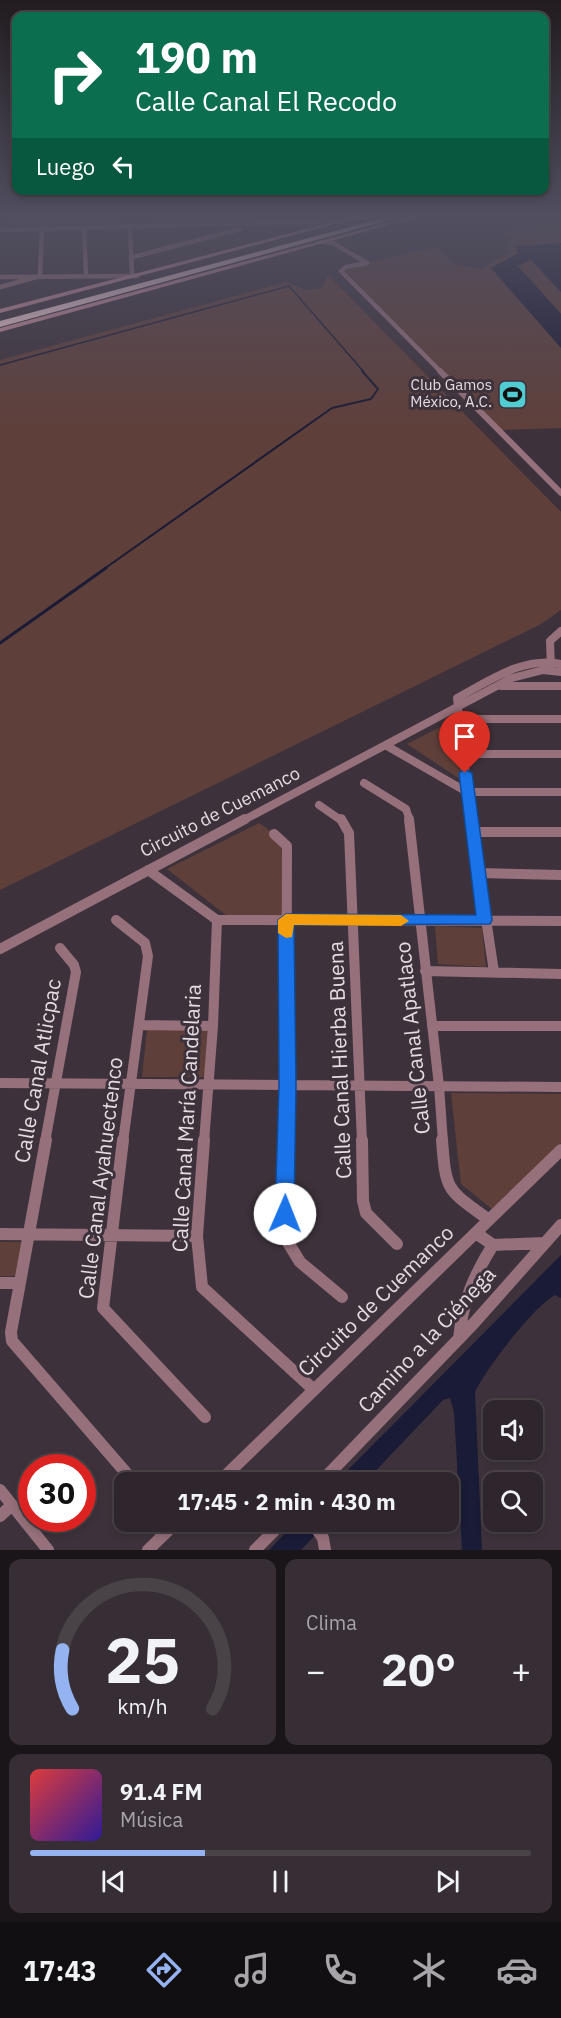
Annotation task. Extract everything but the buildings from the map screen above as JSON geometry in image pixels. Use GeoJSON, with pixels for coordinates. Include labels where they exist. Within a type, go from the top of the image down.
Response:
{"type":"FeatureCollection","features":[{"type":"Feature","properties":{"kind":"highway"},"geometry":{"type":"LineString","coordinates":[[90,296],[111,289]]}},
{"type":"Feature","properties":{"kind":"highway"},"geometry":{"type":"LineString","coordinates":[[0,322],[114,289]]}},
{"type":"Feature","properties":{"kind":"highway"},"geometry":{"type":"LineString","coordinates":[[0,322],[125,289]]}},
{"type":"Feature","properties":{"kind":"highway"},"geometry":{"type":"LineString","coordinates":[[144,291],[148,289]]}},
{"type":"Feature","properties":{"kind":"main road"},"geometry":{"type":"LineString","coordinates":[[0,311],[81,289]]}},
{"type":"Feature","properties":{"kind":"main road"},"geometry":{"type":"LineString","coordinates":[[0,330],[150,289]]}},
{"type":"Feature","properties":{"kind":"street"},"geometry":{"type":"LineString","coordinates":[[360,289],[561,493]]}},
{"type":"Feature","properties":{"kind":"street"},"geometry":{"type":"LineString","coordinates":[[551,666],[550,641],[561,631]]}},
{"type":"Feature","properties":{"kind":"street","name":"Circuito de Cuemanco"},"geometry":{"type":"LineString","coordinates":[[0,949],[498,686],[520,675],[561,664]]}},
{"type":"Feature","properties":{"kind":"street","name":"Circuito de Cuemanco"},"geometry":{"type":"LineString","coordinates":[[457,707],[459,695],[507,670],[551,666],[561,672]]}},
{"type":"Feature","properties":{"kind":"street"},"geometry":{"type":"LineString","coordinates":[[498,686],[561,686]]}},
{"type":"Feature","properties":{"kind":"street"},"geometry":{"type":"LineString","coordinates":[[457,707],[467,792],[494,972]]}},
{"type":"Feature","properties":{"kind":"street"},"geometry":{"type":"LineString","coordinates":[[459,719],[561,719]]}},
{"type":"Feature","properties":{"kind":"street"},"geometry":{"type":"LineString","coordinates":[[387,746],[467,792],[561,792]]}},
{"type":"Feature","properties":{"kind":"street"},"geometry":{"type":"LineString","coordinates":[[464,754],[561,754]]}},
{"type":"Feature","properties":{"kind":"street","name":"Calle Canal Apatlaco"},"geometry":{"type":"LineString","coordinates":[[364,783],[406,809],[409,815],[418,921],[439,1086],[445,1181],[457,1196],[489,1220]]}},
{"type":"Feature","properties":{"kind":"street","name":"Calle Canal Hierba Buena"},"geometry":{"type":"LineString","coordinates":[[319,805],[346,825],[362,1086],[363,1201],[366,1213],[397,1244]]}},
{"type":"Feature","properties":{"kind":"street"},"geometry":{"type":"LineString","coordinates":[[474,832],[561,832]]}},
{"type":"Feature","properties":{"kind":"street"},"geometry":{"type":"LineString","coordinates":[[274,834],[287,846],[288,1085],[284,1236],[287,1248],[342,1297]]}},
{"type":"Feature","properties":{"kind":"street"},"geometry":{"type":"LineString","coordinates":[[148,870],[217,920],[561,921]]}},
{"type":"Feature","properties":{"kind":"street"},"geometry":{"type":"LineString","coordinates":[[479,873],[561,875]]}},
{"type":"Feature","properties":{"kind":"street","name":"Calle Canal Ayahuectenco"},"geometry":{"type":"LineString","coordinates":[[116,920],[145,943],[148,949],[110,1234],[103,1308],[205,1417]]}},
{"type":"Feature","properties":{"kind":"street","name":"Calle Canal María Candelaria"},"geometry":{"type":"LineString","coordinates":[[217,920],[213,1026],[196,1236],[202,1287],[314,1390]]}},
{"type":"Feature","properties":{"kind":"street","name":"Calle Canal Atlicpac"},"geometry":{"type":"LineString","coordinates":[[60,948],[74,965],[76,972],[11,1332],[12,1341],[23,1358],[125,1472]]}},
{"type":"Feature","properties":{"kind":"street"},"geometry":{"type":"LineString","coordinates":[[425,971],[561,974]]}},
{"type":"Feature","properties":{"kind":"street"},"geometry":{"type":"LineString","coordinates":[[139,1025],[213,1026]]}},
{"type":"Feature","properties":{"kind":"street"},"geometry":{"type":"LineString","coordinates":[[432,1026],[561,1026]]}},
{"type":"Feature","properties":{"kind":"street"},"geometry":{"type":"LineString","coordinates":[[0,1083],[561,1087]]}},
{"type":"Feature","properties":{"kind":"street","name":"Circuito de Cuemanco"},"geometry":{"type":"LineString","coordinates":[[229,1472],[561,1150]]}},
{"type":"Feature","properties":{"kind":"street","name":"Camino a la Ciénega"},"geometry":{"type":"LineString","coordinates":[[331,1472],[459,1339],[561,1225]]}},
{"type":"Feature","properties":{"kind":"street"},"geometry":{"type":"LineString","coordinates":[[476,1233],[493,1245],[543,1243]]}},
{"type":"Feature","properties":{"kind":"street"},"geometry":{"type":"LineString","coordinates":[[0,1234],[196,1236]]}},
{"type":"Feature","properties":{"kind":"street"},"geometry":{"type":"LineString","coordinates":[[459,1339],[460,1314],[466,1291],[493,1245]]}},
{"type":"Feature","properties":{"kind":"street"},"geometry":{"type":"LineString","coordinates":[[0,1282],[20,1283]]}},
{"type":"Feature","properties":{"kind":"street"},"geometry":{"type":"LineString","coordinates":[[0,1490],[48,1550]]}},
{"type":"Feature","properties":{"kind":"street"},"geometry":{"type":"LineString","coordinates":[[0,1516],[12,1505]]}},
{"type":"Feature","properties":{"kind":"street"},"geometry":{"type":"LineString","coordinates":[[148,1550],[167,1532]]}},
{"type":"Feature","properties":{"kind":"street"},"geometry":{"type":"LineString","coordinates":[[255,1550],[273,1532]]}},
{"type":"Feature","properties":{"kind":"shaded area"},"geometry":{"type":"Polygon","coordinates":[[[259,289],[342,289],[561,512],[561,610],[541,624],[0,890],[0,360],[259,289]]]}},
{"type":"Feature","properties":{"kind":"shaded area"},"geometry":{"type":"Polygon","coordinates":[[[362,289],[561,289],[561,428],[502,430],[362,289]]]}},
{"type":"Feature","properties":{"kind":"shaded area"},"geometry":{"type":"Polygon","coordinates":[[[462,716],[472,787],[407,744],[462,716]]]}},
{"type":"Feature","properties":{"kind":"shaded area"},"geometry":{"type":"Polygon","coordinates":[[[259,823],[287,843],[284,917],[227,916],[167,869],[259,823]]]}},
{"type":"Feature","properties":{"kind":"shaded area"},"geometry":{"type":"Polygon","coordinates":[[[435,926],[482,928],[486,967],[438,964],[435,926]]]}},
{"type":"Feature","properties":{"kind":"shaded area"},"geometry":{"type":"Polygon","coordinates":[[[147,1029],[216,1029],[213,1077],[142,1077],[147,1029]]]}},
{"type":"Feature","properties":{"kind":"shaded area"},"geometry":{"type":"Polygon","coordinates":[[[451,1093],[561,1094],[561,1143],[492,1209],[461,1184],[451,1093]]]}},
{"type":"Feature","properties":{"kind":"shaded area"},"geometry":{"type":"Polygon","coordinates":[[[0,1242],[30,1242],[24,1276],[0,1276],[0,1242]]]}},
{"type":"Feature","properties":{"kind":"water"},"geometry":{"type":"Polygon","coordinates":[[[510,289],[539,289],[561,314],[561,348],[510,289]]]}},
{"type":"Feature","properties":{"kind":"water"},"geometry":{"type":"Polygon","coordinates":[[[561,1255],[561,1298],[555,1295],[523,1325],[499,1354],[475,1392],[482,1550],[462,1550],[459,1472],[454,1412],[450,1398],[443,1400],[375,1472],[346,1472],[561,1255]]]}},
{"type":"Feature","properties":{"kind":"water"},"geometry":{"type":"Polygon","coordinates":[[[286,1532],[318,1532],[301,1550],[269,1550],[286,1532]]]}},
{"type":"Feature","properties":{"kind":"waterway"},"geometry":{"type":"LineString","coordinates":[[0,365],[277,289]]}},
{"type":"Feature","properties":{"kind":"waterway"},"geometry":{"type":"LineString","coordinates":[[292,289],[364,372]]}},
{"type":"Feature","properties":{"kind":"waterway"},"geometry":{"type":"LineString","coordinates":[[104,569],[332,408],[371,399],[378,389],[362,371]]}},
{"type":"Feature","properties":{"kind":"waterway"},"geometry":{"type":"LineString","coordinates":[[0,643],[106,568]]}},
{"type":"Feature","properties":{"kind":"slow traffic"},"geometry":{"type":"LineString","coordinates":[[286,933],[286,920],[401,921]]}},
{"type":"Feature","properties":{"kind":"place","name":"Club Gamos México, A.C."},"geometry":{"type":"Point","coordinates":[513,394]}},
{"type":"Feature","properties":{"kind":"route"},"geometry":{"type":"LineString","coordinates":[[285,1214],[288,1085],[286,920],[485,920],[465,773]]}}]}
